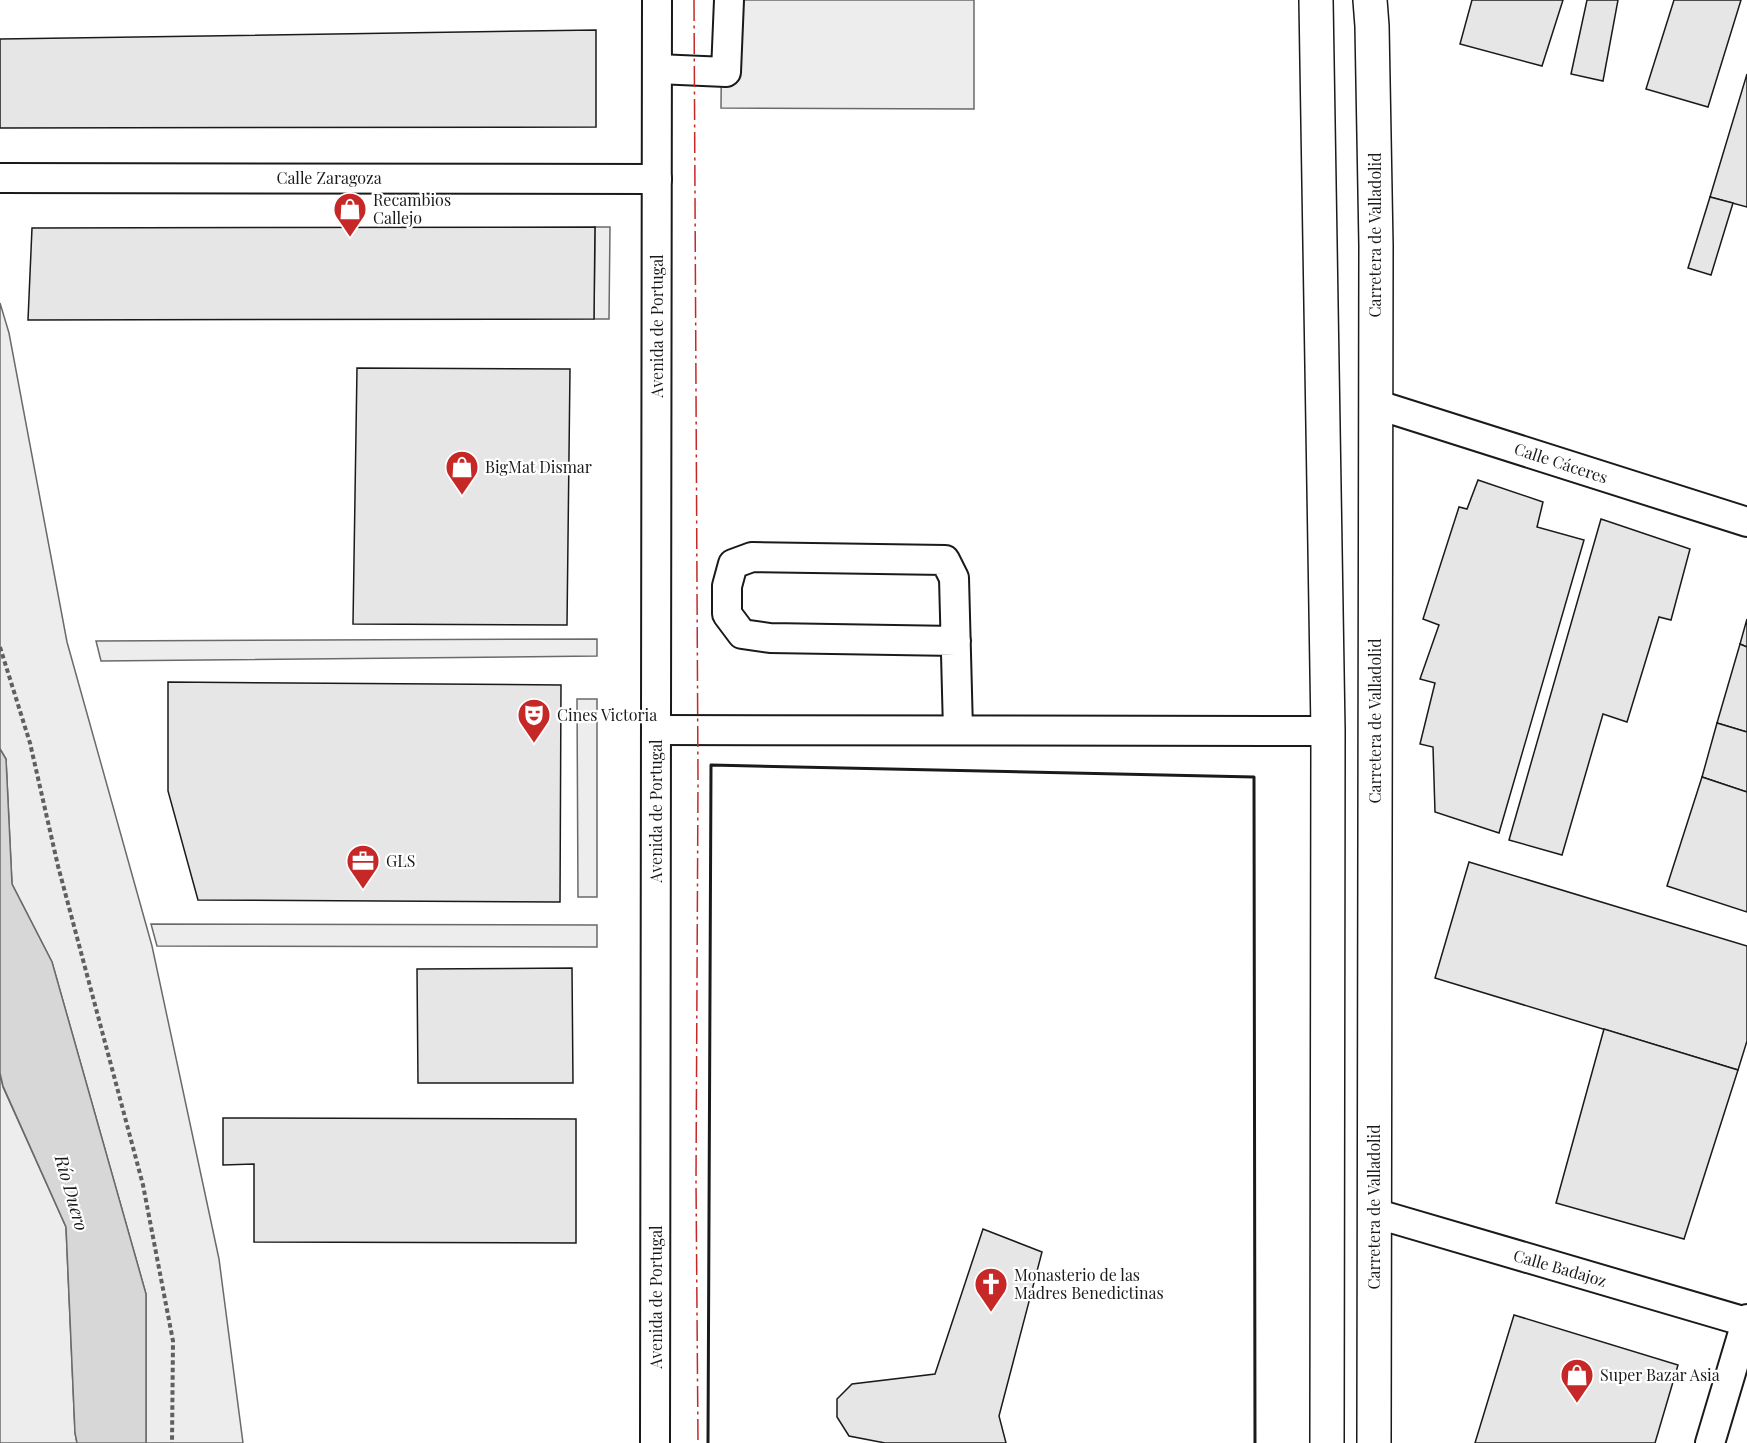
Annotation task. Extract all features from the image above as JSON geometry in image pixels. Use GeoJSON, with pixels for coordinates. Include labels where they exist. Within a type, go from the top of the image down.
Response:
{"type":"FeatureCollection","features":[{"type":"Feature","properties":{"kind":"highway"},"geometry":{"type":"LineString","coordinates":[[1316,0],[1328,731],[1327,1443]]}},
{"type":"Feature","properties":{"kind":"highway","name":"Carretera de Valladolid"},"geometry":{"type":"LineString","coordinates":[[1370,0],[1376,223],[1374,1443]]}},
{"type":"Feature","properties":{"kind":"street","name":"Avenida de Portugal"},"geometry":{"type":"LineString","coordinates":[[655,1443],[657,0]]}},
{"type":"Feature","properties":{"kind":"street"},"geometry":{"type":"LineString","coordinates":[[657,69],[726,72],[729,0]]}},
{"type":"Feature","properties":{"kind":"street","name":"Calle Zaragoza"},"geometry":{"type":"LineString","coordinates":[[1,178],[657,178]]}},
{"type":"Feature","properties":{"kind":"street","name":"Calle Cáceres"},"geometry":{"type":"LineString","coordinates":[[1376,404],[1747,522]]}},
{"type":"Feature","properties":{"kind":"street"},"geometry":{"type":"LineString","coordinates":[[956,641],[770,638],[742,634],[727,614],[727,586],[733,564],[752,556],[945,560],[954,579],[956,641],[958,730]]}},
{"type":"Feature","properties":{"kind":"street"},"geometry":{"type":"LineString","coordinates":[[656,730],[1328,731]]}},
{"type":"Feature","properties":{"kind":"street","name":"Calle Badajoz"},"geometry":{"type":"LineString","coordinates":[[1374,1213],[1747,1321]]}},
{"type":"Feature","properties":{"kind":"street"},"geometry":{"type":"LineString","coordinates":[[1710,1443],[1747,1321]]}},
{"type":"Feature","properties":{"kind":"path"},"geometry":{"type":"LineString","coordinates":[[0,647],[30,744],[58,866],[143,1185],[173,1341],[172,1443]]}},
{"type":"Feature","properties":{"kind":"shaded area"},"geometry":{"type":"Polygon","coordinates":[[[722,0],[974,0],[974,109],[721,108],[722,0]]]}},
{"type":"Feature","properties":{"kind":"shaded area"},"geometry":{"type":"Polygon","coordinates":[[[595,227],[610,227],[609,319],[594,319],[595,227]]]}},
{"type":"Feature","properties":{"kind":"shaded area"},"geometry":{"type":"Polygon","coordinates":[[[0,303],[9,333],[67,642],[152,946],[219,1259],[243,1443],[146,1443],[146,1294],[52,962],[12,884],[6,759],[0,749],[0,303]]]}},
{"type":"Feature","properties":{"kind":"shaded area"},"geometry":{"type":"Polygon","coordinates":[[[597,639],[597,656],[101,661],[96,641],[597,639]]]}},
{"type":"Feature","properties":{"kind":"shaded area"},"geometry":{"type":"Polygon","coordinates":[[[577,699],[597,699],[597,897],[578,897],[577,699]]]}},
{"type":"Feature","properties":{"kind":"shaded area"},"geometry":{"type":"Polygon","coordinates":[[[151,924],[597,925],[597,947],[157,946],[151,924]]]}},
{"type":"Feature","properties":{"kind":"shaded area"},"geometry":{"type":"Polygon","coordinates":[[[0,1073],[3,1087],[66,1227],[77,1443],[0,1443],[0,1073]]]}},
{"type":"Feature","properties":{"kind":"water","name":"Río Duero"},"geometry":{"type":"Polygon","coordinates":[[[0,749],[6,759],[12,884],[52,962],[146,1294],[146,1443],[77,1443],[66,1227],[3,1086],[0,1073],[0,749]]]}},
{"type":"Feature","properties":{"kind":"building"},"geometry":{"type":"Polygon","coordinates":[[[1472,0],[1563,0],[1542,66],[1460,44],[1472,0]]]}},
{"type":"Feature","properties":{"kind":"building"},"geometry":{"type":"Polygon","coordinates":[[[1587,0],[1618,0],[1603,81],[1571,74],[1587,0]]]}},
{"type":"Feature","properties":{"kind":"building"},"geometry":{"type":"Polygon","coordinates":[[[1674,0],[1741,0],[1708,107],[1646,89],[1674,0]]]}},
{"type":"Feature","properties":{"kind":"building"},"geometry":{"type":"Polygon","coordinates":[[[596,30],[596,127],[0,128],[0,39],[596,30]]]}},
{"type":"Feature","properties":{"kind":"building"},"geometry":{"type":"Polygon","coordinates":[[[1747,74],[1747,207],[1710,197],[1747,74]]]}},
{"type":"Feature","properties":{"kind":"building"},"geometry":{"type":"Polygon","coordinates":[[[1710,197],[1733,203],[1711,275],[1688,268],[1710,197]]]}},
{"type":"Feature","properties":{"kind":"building"},"geometry":{"type":"Polygon","coordinates":[[[595,227],[594,319],[28,320],[32,228],[595,227]]]}},
{"type":"Feature","properties":{"kind":"building","name":"BigMat Dismar"},"geometry":{"type":"Polygon","coordinates":[[[357,368],[570,369],[567,625],[353,624],[357,368]]]}},
{"type":"Feature","properties":{"kind":"building"},"geometry":{"type":"Polygon","coordinates":[[[1478,480],[1543,502],[1537,527],[1584,540],[1499,833],[1435,812],[1433,747],[1420,744],[1435,683],[1420,679],[1439,625],[1423,619],[1459,507],[1467,509],[1478,480]]]}},
{"type":"Feature","properties":{"kind":"building"},"geometry":{"type":"Polygon","coordinates":[[[1601,519],[1690,549],[1671,620],[1659,617],[1627,722],[1603,714],[1562,855],[1509,840],[1601,519]]]}},
{"type":"Feature","properties":{"kind":"building"},"geometry":{"type":"Polygon","coordinates":[[[1747,619],[1747,647],[1740,644],[1747,619]]]}},
{"type":"Feature","properties":{"kind":"building"},"geometry":{"type":"Polygon","coordinates":[[[1740,644],[1747,647],[1747,732],[1717,723],[1740,644]]]}},
{"type":"Feature","properties":{"kind":"building"},"geometry":{"type":"Polygon","coordinates":[[[168,682],[561,685],[560,902],[198,900],[168,791],[168,682]]]}},
{"type":"Feature","properties":{"kind":"building"},"geometry":{"type":"Polygon","coordinates":[[[1717,723],[1747,732],[1747,792],[1702,777],[1717,723]]]}},
{"type":"Feature","properties":{"kind":"building"},"geometry":{"type":"Polygon","coordinates":[[[1702,777],[1747,792],[1747,912],[1667,886],[1702,777]]]}},
{"type":"Feature","properties":{"kind":"building"},"geometry":{"type":"Polygon","coordinates":[[[1469,862],[1747,946],[1747,1041],[1738,1070],[1435,978],[1469,862]]]}},
{"type":"Feature","properties":{"kind":"building"},"geometry":{"type":"Polygon","coordinates":[[[572,968],[573,1083],[418,1083],[417,969],[572,968]]]}},
{"type":"Feature","properties":{"kind":"building"},"geometry":{"type":"Polygon","coordinates":[[[1604,1029],[1738,1070],[1684,1239],[1556,1203],[1604,1029]]]}},
{"type":"Feature","properties":{"kind":"building"},"geometry":{"type":"Polygon","coordinates":[[[223,1118],[576,1119],[576,1243],[254,1242],[254,1164],[223,1165],[223,1118]]]}},
{"type":"Feature","properties":{"kind":"building","name":"Monasterio de las Madres Benedictinas"},"geometry":{"type":"Polygon","coordinates":[[[983,1229],[1042,1252],[999,1416],[1006,1443],[885,1443],[849,1436],[837,1417],[837,1399],[852,1384],[935,1374],[983,1229]]]}},
{"type":"Feature","properties":{"kind":"building","name":"Super Bazar Asia"},"geometry":{"type":"Polygon","coordinates":[[[1514,1315],[1678,1365],[1655,1443],[1475,1443],[1514,1315]]]}},
{"type":"Feature","properties":{"kind":"wall"},"geometry":{"type":"LineString","coordinates":[[708,1443],[711,765],[1254,777],[1255,1443]]}},
{"type":"Feature","properties":{"kind":"power"},"geometry":{"type":"LineString","coordinates":[[694,0],[698,781],[696,1180],[698,1443]]}},
{"type":"Feature","properties":{"kind":"place","name":"Recambios Callejo"},"geometry":{"type":"Point","coordinates":[350,238]}},
{"type":"Feature","properties":{"kind":"place","name":"BigMat Dismar"},"geometry":{"type":"Point","coordinates":[462,496]}},
{"type":"Feature","properties":{"kind":"place","name":"Cines Victoria"},"geometry":{"type":"Point","coordinates":[534,744]}},
{"type":"Feature","properties":{"kind":"place","name":"GLS"},"geometry":{"type":"Point","coordinates":[363,890]}},
{"type":"Feature","properties":{"kind":"place","name":"Monasterio de las Madres Benedictinas"},"geometry":{"type":"Point","coordinates":[991,1313]}},
{"type":"Feature","properties":{"kind":"place","name":"Super Bazar Asia"},"geometry":{"type":"Point","coordinates":[1577,1404]}}]}
